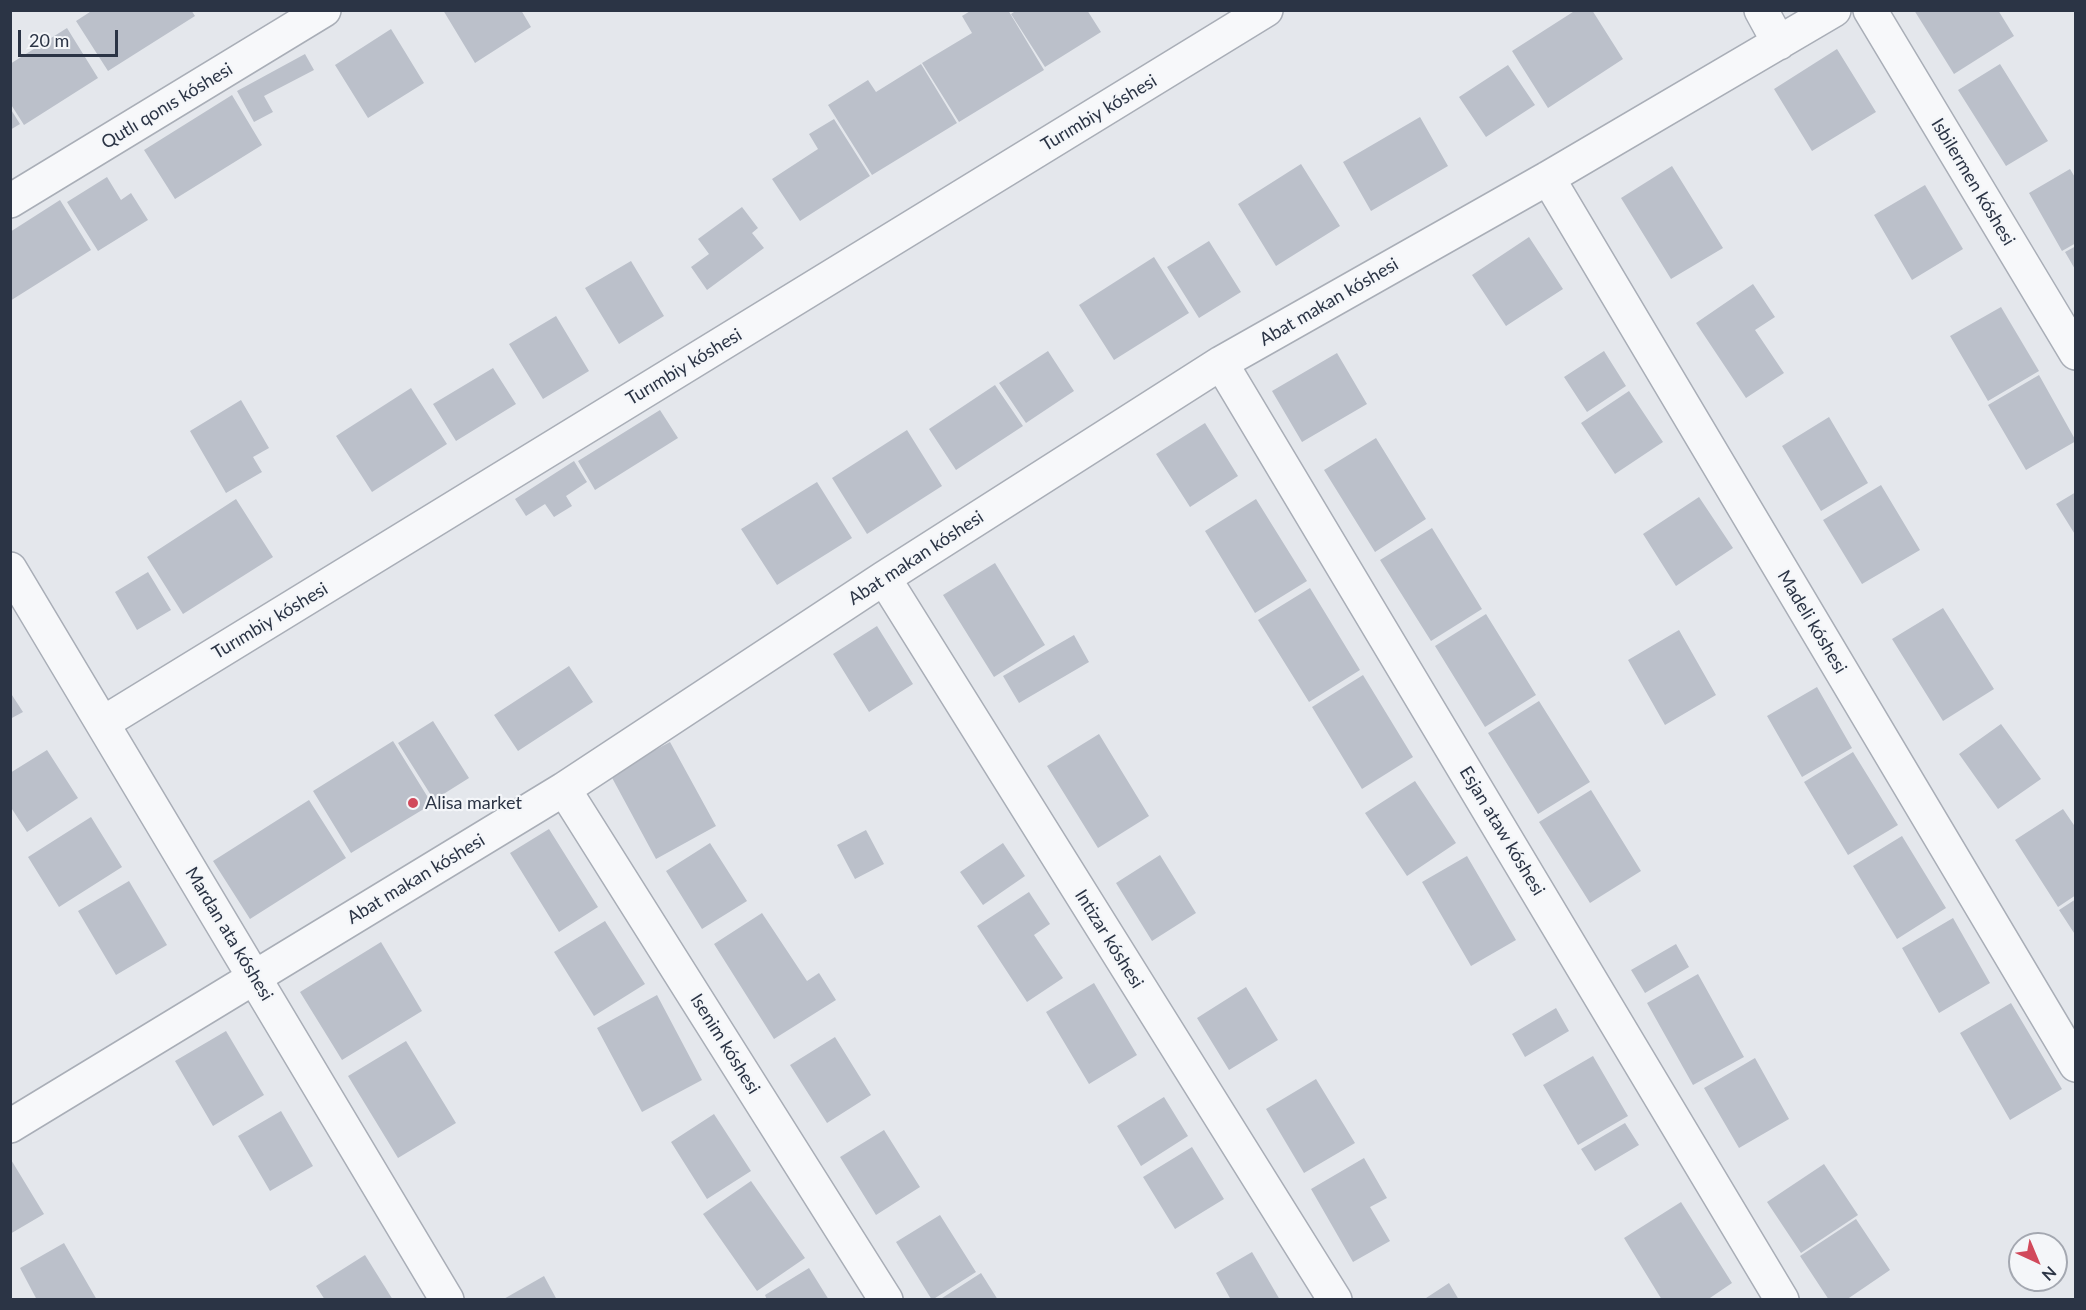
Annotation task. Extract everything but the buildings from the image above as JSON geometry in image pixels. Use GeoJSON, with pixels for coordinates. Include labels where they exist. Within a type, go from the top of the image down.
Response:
{"type":"FeatureCollection","features":[{"type":"Feature","properties":{"kind":"street","name":"Qutlı qonıs kóshesi"},"geometry":{"type":"LineString","coordinates":[[10,201],[324,10]]}},
{"type":"Feature","properties":{"kind":"street","name":"Turımbiy kóshesi"},"geometry":{"type":"LineString","coordinates":[[103,723],[1266,10]]}},
{"type":"Feature","properties":{"kind":"street"},"geometry":{"type":"LineString","coordinates":[[1761,10],[1779,43]]}},
{"type":"Feature","properties":{"kind":"street","name":"Abat makan kóshesi"},"geometry":{"type":"LineString","coordinates":[[10,1126],[564,789],[884,578],[1221,363],[1548,178],[1834,10]]}},
{"type":"Feature","properties":{"kind":"street","name":"Isbilermen kóshesi"},"geometry":{"type":"LineString","coordinates":[[1870,10],[2076,353]]}},
{"type":"Feature","properties":{"kind":"street","name":"Madeli kóshesi"},"geometry":{"type":"LineString","coordinates":[[1548,178],[2076,1065]]}},
{"type":"Feature","properties":{"kind":"street","name":"Esjan ataw kóshesi"},"geometry":{"type":"LineString","coordinates":[[1221,363],[1782,1299]]}},
{"type":"Feature","properties":{"kind":"street","name":"Mardan ata kóshesi"},"geometry":{"type":"LineString","coordinates":[[10,569],[447,1299]]}},
{"type":"Feature","properties":{"kind":"street","name":"Intizar kóshesi"},"geometry":{"type":"LineString","coordinates":[[884,578],[1335,1299]]}},
{"type":"Feature","properties":{"kind":"street","name":"Isenim kóshesi"},"geometry":{"type":"LineString","coordinates":[[564,789],[886,1299]]}},
{"type":"Feature","properties":{"kind":"place","name":"Alisa market"},"geometry":{"type":"Point","coordinates":[413,803]}}]}
